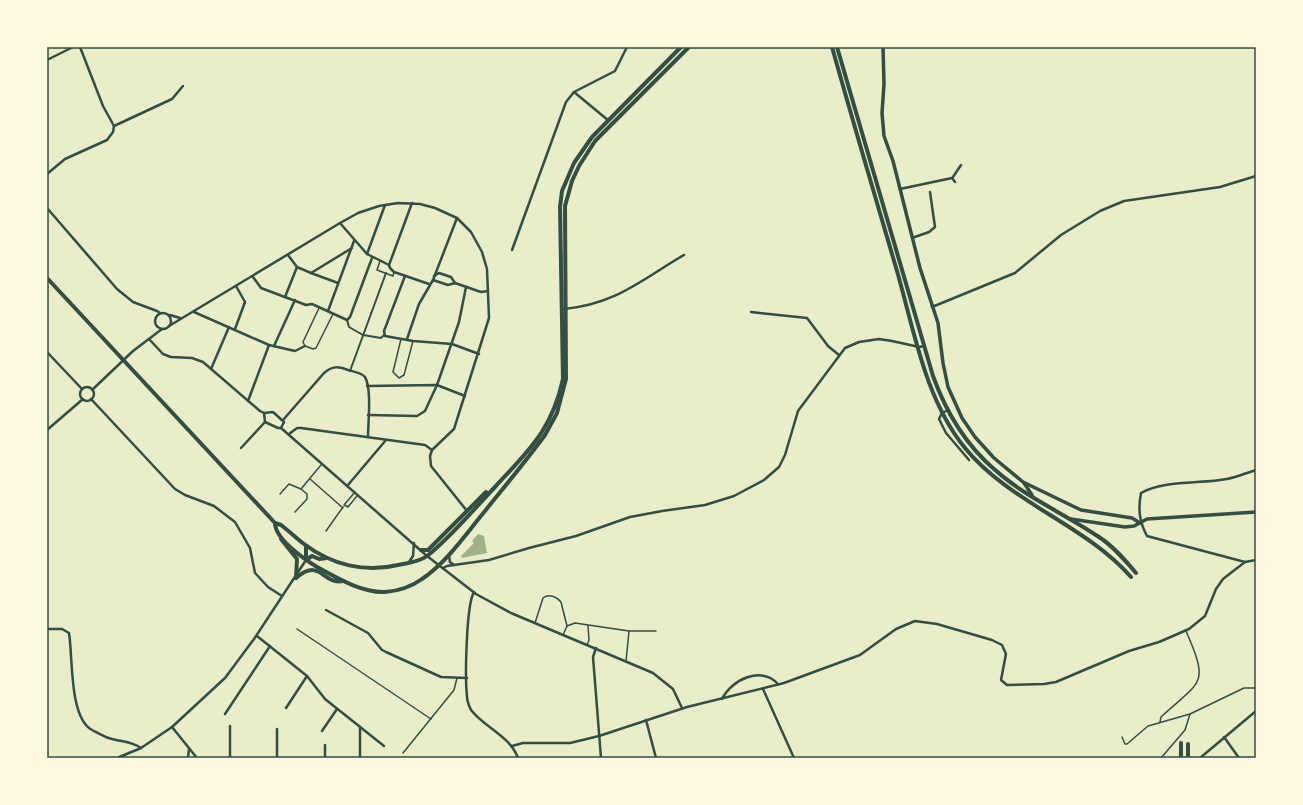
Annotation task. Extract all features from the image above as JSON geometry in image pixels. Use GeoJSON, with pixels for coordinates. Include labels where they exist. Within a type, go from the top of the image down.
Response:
{"type":"FeatureCollection","features":[{"type":"Feature","properties":{"kind":"main road"},"geometry":{"type":"LineString","coordinates":[[275,523],[281,524],[306,546],[327,558],[349,566],[370,568],[418,561],[427,556],[517,463],[543,432],[559,396],[563,368],[559,222],[562,191],[574,163],[582,149],[608,120],[682,47]]}},
{"type":"Feature","properties":{"kind":"main road"},"geometry":{"type":"LineString","coordinates":[[281,538],[306,560],[344,581],[380,592],[397,590],[410,586],[425,577],[449,555],[535,448],[557,413],[563,397],[567,372],[564,222],[568,193],[579,166],[595,141],[689,47]]}},
{"type":"Feature","properties":{"kind":"main road"},"geometry":{"type":"LineString","coordinates":[[832,47],[919,347],[942,413],[965,448],[982,465],[1002,482],[1100,548],[1131,577]]}},
{"type":"Feature","properties":{"kind":"main road"},"geometry":{"type":"LineString","coordinates":[[837,47],[933,376],[948,410],[973,448],[989,464],[1032,495],[1100,538],[1125,560],[1136,573]]}},
{"type":"Feature","properties":{"kind":"main road"},"geometry":{"type":"LineString","coordinates":[[47,278],[275,523],[276,530],[297,559],[296,578]]}},
{"type":"Feature","properties":{"kind":"main road"},"geometry":{"type":"LineString","coordinates":[[421,550],[428,550],[517,463]]}},
{"type":"Feature","properties":{"kind":"main road"},"geometry":{"type":"LineString","coordinates":[[306,546],[306,560]]}},
{"type":"Feature","properties":{"kind":"main road"},"geometry":{"type":"LineString","coordinates":[[306,560],[312,556],[320,559],[327,558]]}},
{"type":"Feature","properties":{"kind":"main road"},"geometry":{"type":"LineString","coordinates":[[296,578],[304,571],[311,569],[336,581],[344,581]]}},
{"type":"Feature","properties":{"kind":"main road"},"geometry":{"type":"LineString","coordinates":[[1181,743],[1181,758]]}},
{"type":"Feature","properties":{"kind":"main road"},"geometry":{"type":"LineString","coordinates":[[1188,744],[1188,758]]}},
{"type":"Feature","properties":{"kind":"street"},"geometry":{"type":"LineString","coordinates":[[47,60],[73,47]]}},
{"type":"Feature","properties":{"kind":"street"},"geometry":{"type":"LineString","coordinates":[[47,174],[65,159],[107,140],[112,135],[114,126],[103,106],[80,47]]}},
{"type":"Feature","properties":{"kind":"street"},"geometry":{"type":"LineString","coordinates":[[512,250],[565,105],[574,92],[615,71],[627,47]]}},
{"type":"Feature","properties":{"kind":"street"},"geometry":{"type":"LineString","coordinates":[[883,47],[883,130],[912,238],[939,326],[942,363],[948,387],[962,418],[975,437],[994,458],[1024,482],[1081,510],[1132,518],[1140,523]]}},
{"type":"Feature","properties":{"kind":"street"},"geometry":{"type":"LineString","coordinates":[[114,126],[172,99],[183,86]]}},
{"type":"Feature","properties":{"kind":"street"},"geometry":{"type":"LineString","coordinates":[[574,92],[613,124]]}},
{"type":"Feature","properties":{"kind":"street"},"geometry":{"type":"LineString","coordinates":[[900,189],[952,178],[961,165]]}},
{"type":"Feature","properties":{"kind":"street"},"geometry":{"type":"LineString","coordinates":[[932,307],[1015,273],[1061,235],[1100,212],[1124,201],[1220,187],[1256,176]]}},
{"type":"Feature","properties":{"kind":"street"},"geometry":{"type":"LineString","coordinates":[[952,178],[955,182]]}},
{"type":"Feature","properties":{"kind":"street"},"geometry":{"type":"LineString","coordinates":[[912,238],[929,232],[935,227],[930,192]]}},
{"type":"Feature","properties":{"kind":"street"},"geometry":{"type":"LineString","coordinates":[[389,265],[412,203]]}},
{"type":"Feature","properties":{"kind":"street"},"geometry":{"type":"LineString","coordinates":[[92,390],[162,329],[253,277],[340,223],[365,210],[386,205],[412,203],[435,208],[457,218],[471,232],[482,252],[487,269],[489,318],[479,354],[454,429],[432,450],[430,456],[431,466],[468,512]]}},
{"type":"Feature","properties":{"kind":"street"},"geometry":{"type":"LineString","coordinates":[[367,254],[386,205]]}},
{"type":"Feature","properties":{"kind":"street"},"geometry":{"type":"LineString","coordinates":[[47,208],[117,289],[133,302],[160,313],[181,319]]}},
{"type":"Feature","properties":{"kind":"street"},"geometry":{"type":"LineString","coordinates":[[407,339],[419,304],[429,284],[433,280],[457,218]]}},
{"type":"Feature","properties":{"kind":"street"},"geometry":{"type":"LineString","coordinates":[[340,223],[354,241],[372,258],[389,265],[394,272],[429,284]]}},
{"type":"Feature","properties":{"kind":"street"},"geometry":{"type":"LineString","coordinates":[[328,311],[354,241]]}},
{"type":"Feature","properties":{"kind":"street"},"geometry":{"type":"LineString","coordinates":[[311,273],[352,248]]}},
{"type":"Feature","properties":{"kind":"street"},"geometry":{"type":"LineString","coordinates":[[288,255],[297,267],[338,283]]}},
{"type":"Feature","properties":{"kind":"street"},"geometry":{"type":"LineString","coordinates":[[561,309],[584,307],[600,303],[628,291],[684,255]]}},
{"type":"Feature","properties":{"kind":"street"},"geometry":{"type":"LineString","coordinates":[[347,320],[350,317],[372,258]]}},
{"type":"Feature","properties":{"kind":"street"},"geometry":{"type":"LineString","coordinates":[[285,297],[297,267]]}},
{"type":"Feature","properties":{"kind":"street"},"geometry":{"type":"LineString","coordinates":[[350,371],[386,273]]}},
{"type":"Feature","properties":{"kind":"street"},"geometry":{"type":"LineString","coordinates":[[434,276],[439,273],[451,277],[455,283]]}},
{"type":"Feature","properties":{"kind":"street"},"geometry":{"type":"LineString","coordinates":[[384,335],[405,276]]}},
{"type":"Feature","properties":{"kind":"street"},"geometry":{"type":"LineString","coordinates":[[253,277],[262,288],[328,311],[347,320]]}},
{"type":"Feature","properties":{"kind":"street"},"geometry":{"type":"LineString","coordinates":[[433,280],[448,285],[455,283],[481,292],[488,291]]}},
{"type":"Feature","properties":{"kind":"street"},"geometry":{"type":"LineString","coordinates":[[235,330],[245,302],[236,286]]}},
{"type":"Feature","properties":{"kind":"street"},"geometry":{"type":"LineString","coordinates":[[368,415],[420,415],[425,411],[437,385],[452,344],[462,312],[466,287]]}},
{"type":"Feature","properties":{"kind":"street"},"geometry":{"type":"LineString","coordinates":[[274,346],[295,300]]}},
{"type":"Feature","properties":{"kind":"street"},"geometry":{"type":"LineString","coordinates":[[193,312],[269,345],[298,350],[305,346]]}},
{"type":"Feature","properties":{"kind":"street"},"geometry":{"type":"LineString","coordinates":[[751,312],[807,318],[828,346],[839,355]]}},
{"type":"Feature","properties":{"kind":"street"},"geometry":{"type":"LineString","coordinates":[[160,313],[155,321],[158,327],[162,329]]}},
{"type":"Feature","properties":{"kind":"street"},"geometry":{"type":"LineString","coordinates":[[169,315],[172,320],[169,326]]}},
{"type":"Feature","properties":{"kind":"street"},"geometry":{"type":"LineString","coordinates":[[347,320],[349,327],[363,335],[381,338],[384,335],[413,341],[452,344],[479,354]]}},
{"type":"Feature","properties":{"kind":"street"},"geometry":{"type":"LineString","coordinates":[[211,369],[228,327]]}},
{"type":"Feature","properties":{"kind":"street"},"geometry":{"type":"LineString","coordinates":[[149,339],[164,354],[170,357],[192,358],[203,362],[264,413],[273,412],[283,420]]}},
{"type":"Feature","properties":{"kind":"street"},"geometry":{"type":"LineString","coordinates":[[444,568],[494,559],[576,536],[634,516],[712,504],[753,487],[772,474],[782,463],[798,411],[839,355],[854,343],[872,340],[888,340],[919,347],[924,346]]}},
{"type":"Feature","properties":{"kind":"street"},"geometry":{"type":"LineString","coordinates":[[248,401],[269,345]]}},
{"type":"Feature","properties":{"kind":"street"},"geometry":{"type":"LineString","coordinates":[[47,352],[82,389]]}},
{"type":"Feature","properties":{"kind":"street"},"geometry":{"type":"LineString","coordinates":[[281,428],[284,422],[283,420],[327,370],[338,367],[364,376],[367,386],[368,438]]}},
{"type":"Feature","properties":{"kind":"street"},"geometry":{"type":"LineString","coordinates":[[367,386],[437,385],[465,396]]}},
{"type":"Feature","properties":{"kind":"street"},"geometry":{"type":"LineString","coordinates":[[82,389],[88,387],[92,390]]}},
{"type":"Feature","properties":{"kind":"street"},"geometry":{"type":"LineString","coordinates":[[82,389],[80,394],[82,399]]}},
{"type":"Feature","properties":{"kind":"street"},"geometry":{"type":"LineString","coordinates":[[91,399],[93,394],[92,390]]}},
{"type":"Feature","properties":{"kind":"street"},"geometry":{"type":"LineString","coordinates":[[82,399],[86,401],[91,399]]}},
{"type":"Feature","properties":{"kind":"street"},"geometry":{"type":"LineString","coordinates":[[47,430],[82,399]]}},
{"type":"Feature","properties":{"kind":"street"},"geometry":{"type":"LineString","coordinates":[[91,399],[175,489],[185,495],[214,506],[235,522],[250,548],[255,573],[268,587],[282,596]]}},
{"type":"Feature","properties":{"kind":"street"},"geometry":{"type":"LineString","coordinates":[[948,410],[942,413],[938,419],[943,429],[969,460]]}},
{"type":"Feature","properties":{"kind":"street"},"geometry":{"type":"LineString","coordinates":[[241,448],[265,422],[264,413]]}},
{"type":"Feature","properties":{"kind":"street"},"geometry":{"type":"LineString","coordinates":[[265,422],[281,428],[289,434],[414,542],[427,556],[474,592],[503,610],[653,673],[665,681],[676,692],[682,708]]}},
{"type":"Feature","properties":{"kind":"street"},"geometry":{"type":"LineString","coordinates":[[289,434],[297,428],[301,428],[425,446],[432,450]]}},
{"type":"Feature","properties":{"kind":"street"},"geometry":{"type":"LineString","coordinates":[[348,485],[386,440]]}},
{"type":"Feature","properties":{"kind":"street"},"geometry":{"type":"LineString","coordinates":[[1256,470],[1227,479],[1164,486],[1146,490],[1142,493],[1139,502],[1140,523],[1147,536],[1244,562],[1256,560]]}},
{"type":"Feature","properties":{"kind":"street"},"geometry":{"type":"LineString","coordinates":[[1024,482],[1032,495]]}},
{"type":"Feature","properties":{"kind":"street"},"geometry":{"type":"LineString","coordinates":[[1071,519],[1125,527],[1134,526],[1147,519],[1256,512]]}},
{"type":"Feature","properties":{"kind":"street"},"geometry":{"type":"LineString","coordinates":[[409,562],[413,556],[414,542]]}},
{"type":"Feature","properties":{"kind":"street"},"geometry":{"type":"LineString","coordinates":[[449,555],[449,560],[454,565]]}},
{"type":"Feature","properties":{"kind":"street"},"geometry":{"type":"LineString","coordinates":[[118,758],[142,748],[172,727],[188,714],[225,678],[257,636],[282,596],[296,578],[306,560]]}},
{"type":"Feature","properties":{"kind":"street"},"geometry":{"type":"LineString","coordinates":[[512,746],[523,743],[570,743],[599,736],[682,708],[762,689],[860,655],[896,629],[915,621],[937,624],[992,640],[1002,645],[1006,654],[1001,680],[1003,683],[1012,685],[1044,684],[1065,679],[1123,654],[1152,645],[1186,630],[1205,616],[1221,581],[1244,562]]}},
{"type":"Feature","properties":{"kind":"street"},"geometry":{"type":"LineString","coordinates":[[474,592],[470,604],[466,678],[467,697],[471,710],[512,746],[518,758]]}},
{"type":"Feature","properties":{"kind":"street"},"geometry":{"type":"LineString","coordinates":[[326,610],[368,633],[382,650],[386,652],[440,677],[466,678]]}},
{"type":"Feature","properties":{"kind":"street"},"geometry":{"type":"LineString","coordinates":[[47,629],[62,629],[69,633],[76,702],[83,721],[90,729],[104,736],[112,739],[133,742],[142,748]]}},
{"type":"Feature","properties":{"kind":"street"},"geometry":{"type":"LineString","coordinates":[[257,636],[307,676],[325,699],[384,746]]}},
{"type":"Feature","properties":{"kind":"street"},"geometry":{"type":"LineString","coordinates":[[225,714],[270,646]]}},
{"type":"Feature","properties":{"kind":"street"},"geometry":{"type":"LineString","coordinates":[[596,648],[594,657],[601,758]]}},
{"type":"Feature","properties":{"kind":"street"},"geometry":{"type":"LineString","coordinates":[[722,699],[733,687],[751,675],[767,677],[778,684]]}},
{"type":"Feature","properties":{"kind":"street"},"geometry":{"type":"LineString","coordinates":[[286,708],[307,676]]}},
{"type":"Feature","properties":{"kind":"street"},"geometry":{"type":"LineString","coordinates":[[762,689],[794,758]]}},
{"type":"Feature","properties":{"kind":"street"},"geometry":{"type":"LineString","coordinates":[[322,731],[337,709]]}},
{"type":"Feature","properties":{"kind":"street"},"geometry":{"type":"LineString","coordinates":[[1200,758],[1256,711]]}},
{"type":"Feature","properties":{"kind":"street"},"geometry":{"type":"LineString","coordinates":[[646,720],[656,758]]}},
{"type":"Feature","properties":{"kind":"street"},"geometry":{"type":"LineString","coordinates":[[230,726],[230,758]]}},
{"type":"Feature","properties":{"kind":"street"},"geometry":{"type":"LineString","coordinates":[[360,726],[360,757]]}},
{"type":"Feature","properties":{"kind":"street"},"geometry":{"type":"LineString","coordinates":[[172,727],[197,758]]}},
{"type":"Feature","properties":{"kind":"street"},"geometry":{"type":"LineString","coordinates":[[277,729],[277,758]]}},
{"type":"Feature","properties":{"kind":"street"},"geometry":{"type":"LineString","coordinates":[[1224,737],[1240,758]]}},
{"type":"Feature","properties":{"kind":"street"},"geometry":{"type":"LineString","coordinates":[[325,745],[325,758]]}},
{"type":"Feature","properties":{"kind":"street"},"geometry":{"type":"LineString","coordinates":[[188,758],[189,749]]}},
{"type":"Feature","properties":{"kind":"lane"},"geometry":{"type":"LineString","coordinates":[[380,261],[377,270],[392,276],[394,272]]}},
{"type":"Feature","properties":{"kind":"lane"},"geometry":{"type":"LineString","coordinates":[[319,308],[304,342],[305,346],[313,349],[316,348],[332,314]]}},
{"type":"Feature","properties":{"kind":"lane"},"geometry":{"type":"LineString","coordinates":[[402,338],[393,372],[399,378],[404,375],[413,341]]}},
{"type":"Feature","properties":{"kind":"lane"},"geometry":{"type":"LineString","coordinates":[[301,489],[322,463]]}},
{"type":"Feature","properties":{"kind":"lane"},"geometry":{"type":"LineString","coordinates":[[309,479],[344,507]]}},
{"type":"Feature","properties":{"kind":"lane"},"geometry":{"type":"LineString","coordinates":[[280,494],[289,484],[301,489],[307,494],[307,499],[295,512]]}},
{"type":"Feature","properties":{"kind":"lane"},"geometry":{"type":"LineString","coordinates":[[326,530],[344,507],[344,503],[355,492]]}},
{"type":"Feature","properties":{"kind":"lane"},"geometry":{"type":"LineString","coordinates":[[344,507],[348,507],[359,495]]}},
{"type":"Feature","properties":{"kind":"lane"},"geometry":{"type":"LineString","coordinates":[[535,623],[543,598],[548,596],[561,602],[567,626],[563,635]]}},
{"type":"Feature","properties":{"kind":"lane"},"geometry":{"type":"LineString","coordinates":[[567,626],[573,623],[629,631],[656,631]]}},
{"type":"Feature","properties":{"kind":"lane"},"geometry":{"type":"LineString","coordinates":[[587,645],[589,640],[588,626]]}},
{"type":"Feature","properties":{"kind":"lane"},"geometry":{"type":"LineString","coordinates":[[297,629],[431,718]]}},
{"type":"Feature","properties":{"kind":"lane"},"geometry":{"type":"LineString","coordinates":[[1160,722],[1161,717],[1191,691],[1200,678],[1199,662],[1186,630]]}},
{"type":"Feature","properties":{"kind":"lane"},"geometry":{"type":"LineString","coordinates":[[626,661],[629,631]]}},
{"type":"Feature","properties":{"kind":"lane"},"geometry":{"type":"LineString","coordinates":[[403,753],[454,690],[457,678]]}},
{"type":"Feature","properties":{"kind":"lane"},"geometry":{"type":"LineString","coordinates":[[1122,737],[1125,744],[1127,744],[1148,726],[1190,714],[1244,688],[1256,688]]}},
{"type":"Feature","properties":{"kind":"lane"},"geometry":{"type":"LineString","coordinates":[[1161,758],[1185,730],[1190,714]]}},
{"type":"Feature","properties":{"kind":"shaded area"},"geometry":{"type":"Polygon","coordinates":[[[478,534],[484,536],[487,553],[462,558],[461,556],[474,543],[472,541],[478,534]]]}}]}
